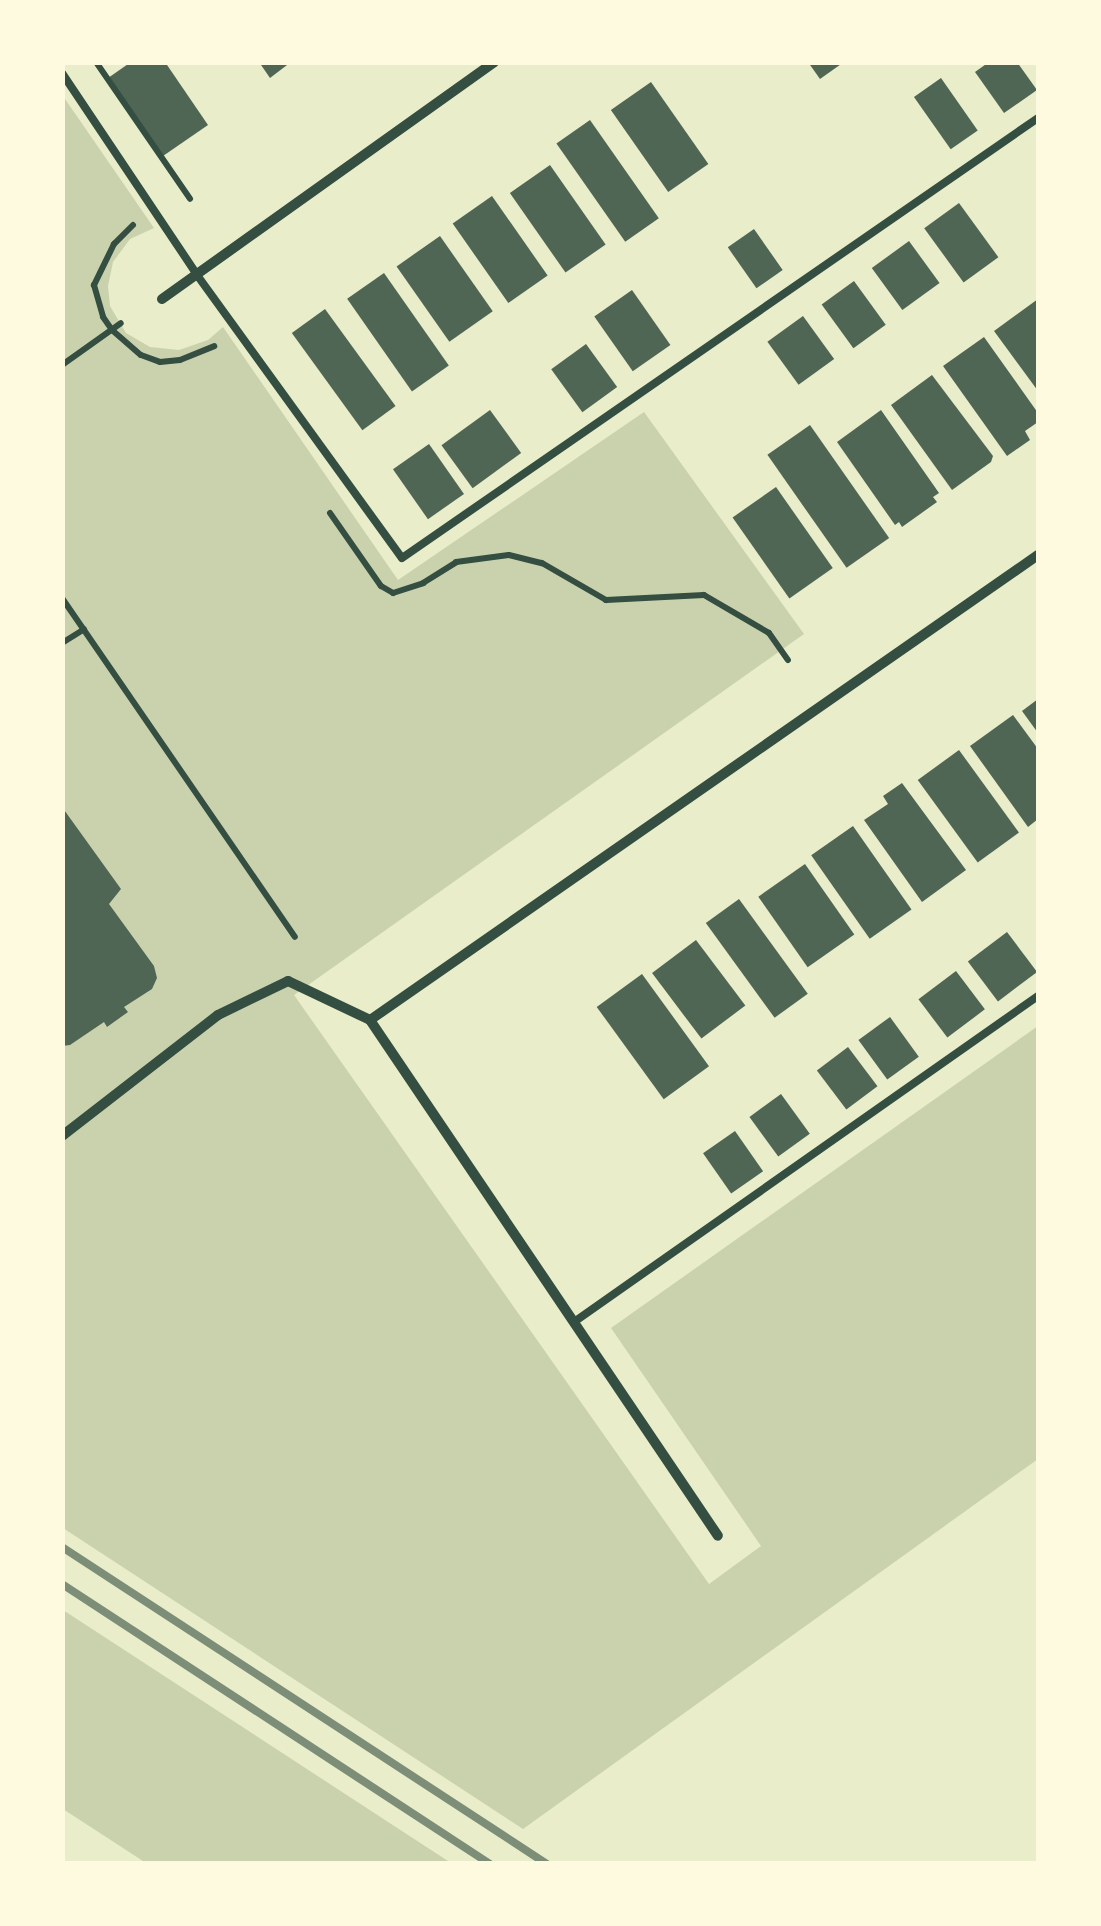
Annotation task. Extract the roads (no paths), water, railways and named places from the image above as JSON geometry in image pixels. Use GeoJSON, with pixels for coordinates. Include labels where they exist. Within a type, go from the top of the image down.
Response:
{"type":"FeatureCollection","features":[{"type":"Feature","properties":{"kind":"street"},"geometry":{"type":"LineString","coordinates":[[162,299],[494,62]]}},
{"type":"Feature","properties":{"kind":"street"},"geometry":{"type":"LineString","coordinates":[[370,1020],[1038,555]]}},
{"type":"Feature","properties":{"kind":"street"},"geometry":{"type":"LineString","coordinates":[[62,1136],[218,1015],[288,981],[370,1020],[718,1536]]}},
{"type":"Feature","properties":{"kind":"lane"},"geometry":{"type":"LineString","coordinates":[[62,73],[197,276],[402,558],[1038,118]]}},
{"type":"Feature","properties":{"kind":"lane"},"geometry":{"type":"LineString","coordinates":[[574,1322],[1038,996]]}},
{"type":"Feature","properties":{"kind":"railway"},"geometry":{"type":"LineString","coordinates":[[62,1547],[547,1864]]}},
{"type":"Feature","properties":{"kind":"railway"},"geometry":{"type":"LineString","coordinates":[[62,1584],[490,1864]]}}]}
